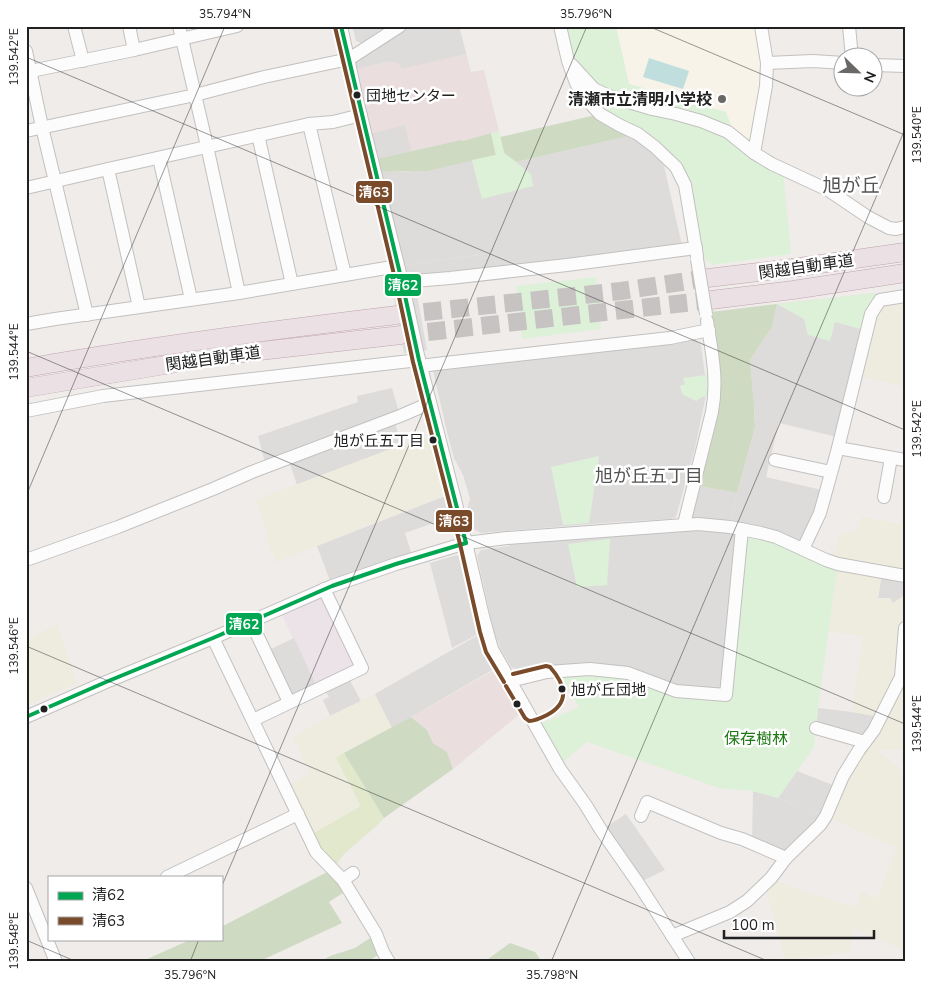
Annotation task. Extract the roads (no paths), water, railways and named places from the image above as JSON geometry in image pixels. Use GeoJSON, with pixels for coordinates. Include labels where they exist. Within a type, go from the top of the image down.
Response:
{"type":"FeatureCollection","features":[{"type":"Feature","properties":{"kind":"highway","name":"関越自動車道"},"geometry":{"type":"LineString","coordinates":[[708,278],[905,252]]}},
{"type":"Feature","properties":{"kind":"highway","name":"関越自動車道"},"geometry":{"type":"LineString","coordinates":[[708,307],[793,290],[905,273]]}},
{"type":"Feature","properties":{"kind":"highway","name":"関越自動車道"},"geometry":{"type":"LineString","coordinates":[[26,368],[252,332],[397,315]]}},
{"type":"Feature","properties":{"kind":"highway","name":"関越自動車道"},"geometry":{"type":"LineString","coordinates":[[26,388],[226,355],[401,335]]}},
{"type":"Feature","properties":{"kind":"street"},"geometry":{"type":"LineString","coordinates":[[74,26],[83,61]]}},
{"type":"Feature","properties":{"kind":"street"},"geometry":{"type":"LineString","coordinates":[[128,26],[134,50]]}},
{"type":"Feature","properties":{"kind":"street"},"geometry":{"type":"LineString","coordinates":[[179,26],[194,95],[208,146],[239,293]]}},
{"type":"Feature","properties":{"kind":"street"},"geometry":{"type":"LineString","coordinates":[[29,71],[134,50],[235,26]]}},
{"type":"Feature","properties":{"kind":"street"},"geometry":{"type":"LineString","coordinates":[[341,26],[419,359],[492,649],[560,768],[689,962]]}},
{"type":"Feature","properties":{"kind":"street"},"geometry":{"type":"LineString","coordinates":[[26,131],[349,59],[400,26]]}},
{"type":"Feature","properties":{"kind":"street"},"geometry":{"type":"LineString","coordinates":[[560,26],[568,61],[577,85],[590,104],[600,114],[638,134],[661,152],[676,167],[685,185],[696,254],[708,307],[715,395],[684,524]]}},
{"type":"Feature","properties":{"kind":"street"},"geometry":{"type":"LineString","coordinates":[[754,153],[766,86],[767,63],[761,26]]}},
{"type":"Feature","properties":{"kind":"street"},"geometry":{"type":"LineString","coordinates":[[848,26],[851,48]]}},
{"type":"Feature","properties":{"kind":"street"},"geometry":{"type":"LineString","coordinates":[[26,51],[29,71],[87,315]]}},
{"type":"Feature","properties":{"kind":"street"},"geometry":{"type":"LineString","coordinates":[[568,61],[594,89],[643,107],[676,114],[728,132],[754,153],[772,164],[828,190],[888,228],[905,227]]}},
{"type":"Feature","properties":{"kind":"street"},"geometry":{"type":"LineString","coordinates":[[767,63],[813,61],[834,62]]}},
{"type":"Feature","properties":{"kind":"street"},"geometry":{"type":"LineString","coordinates":[[884,65],[905,66]]}},
{"type":"Feature","properties":{"kind":"street"},"geometry":{"type":"LineString","coordinates":[[26,188],[309,124],[333,122],[361,116]]}},
{"type":"Feature","properties":{"kind":"street"},"geometry":{"type":"LineString","coordinates":[[309,124],[344,275]]}},
{"type":"Feature","properties":{"kind":"street"},"geometry":{"type":"LineString","coordinates":[[258,135],[292,284]]}},
{"type":"Feature","properties":{"kind":"street"},"geometry":{"type":"LineString","coordinates":[[159,158],[191,299]]}},
{"type":"Feature","properties":{"kind":"street"},"geometry":{"type":"LineString","coordinates":[[108,168],[139,307]]}},
{"type":"Feature","properties":{"kind":"street"},"geometry":{"type":"LineString","coordinates":[[403,288],[450,278],[696,254]]}},
{"type":"Feature","properties":{"kind":"street"},"geometry":{"type":"LineString","coordinates":[[26,324],[239,293],[398,266]]}},
{"type":"Feature","properties":{"kind":"street"},"geometry":{"type":"LineString","coordinates":[[803,548],[820,513],[871,314],[880,300],[905,296]]}},
{"type":"Feature","properties":{"kind":"street"},"geometry":{"type":"LineString","coordinates":[[26,411],[103,396],[419,359],[445,363],[670,338],[709,330]]}},
{"type":"Feature","properties":{"kind":"street"},"geometry":{"type":"LineString","coordinates":[[26,560],[118,527],[252,472],[430,404]]}},
{"type":"Feature","properties":{"kind":"street"},"geometry":{"type":"LineString","coordinates":[[838,448],[905,460]]}},
{"type":"Feature","properties":{"kind":"street"},"geometry":{"type":"LineString","coordinates":[[884,497],[891,458]]}},
{"type":"Feature","properties":{"kind":"street"},"geometry":{"type":"LineString","coordinates":[[775,460],[831,472]]}},
{"type":"Feature","properties":{"kind":"street"},"geometry":{"type":"LineString","coordinates":[[26,717],[251,622],[324,589],[466,543],[507,538],[698,524],[742,529],[776,537],[838,564],[905,576]]}},
{"type":"Feature","properties":{"kind":"street"},"geometry":{"type":"LineString","coordinates":[[510,681],[547,672],[590,669],[628,673],[676,691],[726,695],[742,529]]}},
{"type":"Feature","properties":{"kind":"street"},"geometry":{"type":"LineString","coordinates":[[253,720],[362,668],[324,589]]}},
{"type":"Feature","properties":{"kind":"street"},"geometry":{"type":"LineString","coordinates":[[251,622],[289,702]]}},
{"type":"Feature","properties":{"kind":"street"},"geometry":{"type":"LineString","coordinates":[[672,936],[730,912],[747,901],[771,878],[786,858],[820,825],[826,816],[843,776],[874,730],[901,677],[905,628]]}},
{"type":"Feature","properties":{"kind":"street"},"geometry":{"type":"LineString","coordinates":[[213,638],[316,852],[348,877],[389,962]]}},
{"type":"Feature","properties":{"kind":"street"},"geometry":{"type":"LineString","coordinates":[[816,728],[865,742]]}},
{"type":"Feature","properties":{"kind":"street"},"geometry":{"type":"LineString","coordinates":[[641,816],[647,802],[786,858]]}},
{"type":"Feature","properties":{"kind":"street"},"geometry":{"type":"LineString","coordinates":[[169,876],[298,814]]}},
{"type":"Feature","properties":{"kind":"street"},"geometry":{"type":"LineString","coordinates":[[26,888],[47,934]]}},
{"type":"Feature","properties":{"kind":"street"},"geometry":{"type":"LineString","coordinates":[[49,940],[56,962]]}},
{"type":"Feature","properties":{"kind":"water"},"geometry":{"type":"Polygon","coordinates":[[[649,58],[689,71],[683,89],[643,77],[649,58]]]}},
{"type":"Feature","properties":{"kind":"tunnel"},"geometry":{"type":"LineString","coordinates":[[397,315],[621,291],[708,278]]}},
{"type":"Feature","properties":{"kind":"tunnel"},"geometry":{"type":"LineString","coordinates":[[401,335],[711,300]]}},
{"type":"Feature","properties":{"kind":"place","name":"団地センター"},"geometry":{"type":"Point","coordinates":[357,95]}},
{"type":"Feature","properties":{"kind":"place","name":"清瀬市立清明小学校"},"geometry":{"type":"Point","coordinates":[722,99]}},
{"type":"Feature","properties":{"kind":"place","name":"旭が丘五丁目"},"geometry":{"type":"Point","coordinates":[433,440]}},
{"type":"Feature","properties":{"kind":"place","name":"旭が丘団地"},"geometry":{"type":"Point","coordinates":[562,689]}},
{"type":"Feature","properties":{"kind":"district","name":"旭が丘"},"geometry":{"type":"Point","coordinates":[851,185]}},
{"type":"Feature","properties":{"kind":"district","name":"旭が丘五丁目"},"geometry":{"type":"Point","coordinates":[649,476]}},
{"type":"Feature","properties":{"kind":"park label","name":"保存樹林"},"geometry":{"type":"Point","coordinates":[756,738]}}]}
